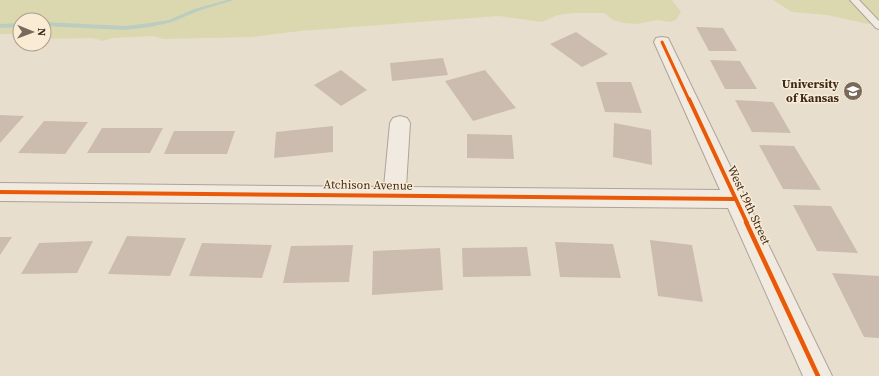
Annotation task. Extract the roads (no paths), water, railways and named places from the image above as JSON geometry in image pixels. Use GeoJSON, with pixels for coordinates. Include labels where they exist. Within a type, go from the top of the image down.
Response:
{"type":"FeatureCollection","features":[{"type":"Feature","properties":{"kind":"street","name":"West 19th Street"},"geometry":{"type":"LineString","coordinates":[[662,42],[818,376]]}},
{"type":"Feature","properties":{"kind":"street"},"geometry":{"type":"LineString","coordinates":[[394,195],[400,123]]}},
{"type":"Feature","properties":{"kind":"street","name":"Atchison Avenue"},"geometry":{"type":"LineString","coordinates":[[0,192],[735,199]]}},
{"type":"Feature","properties":{"kind":"lane"},"geometry":{"type":"LineString","coordinates":[[854,0],[879,26]]}},
{"type":"Feature","properties":{"kind":"waterway"},"geometry":{"type":"LineString","coordinates":[[52,24],[125,28],[150,25],[170,21],[196,10],[232,0]]}},
{"type":"Feature","properties":{"kind":"waterway"},"geometry":{"type":"LineString","coordinates":[[0,26],[12,25]]}},
{"type":"Feature","properties":{"kind":"place","name":"University of Kansas"},"geometry":{"type":"Point","coordinates":[853,91]}}]}
